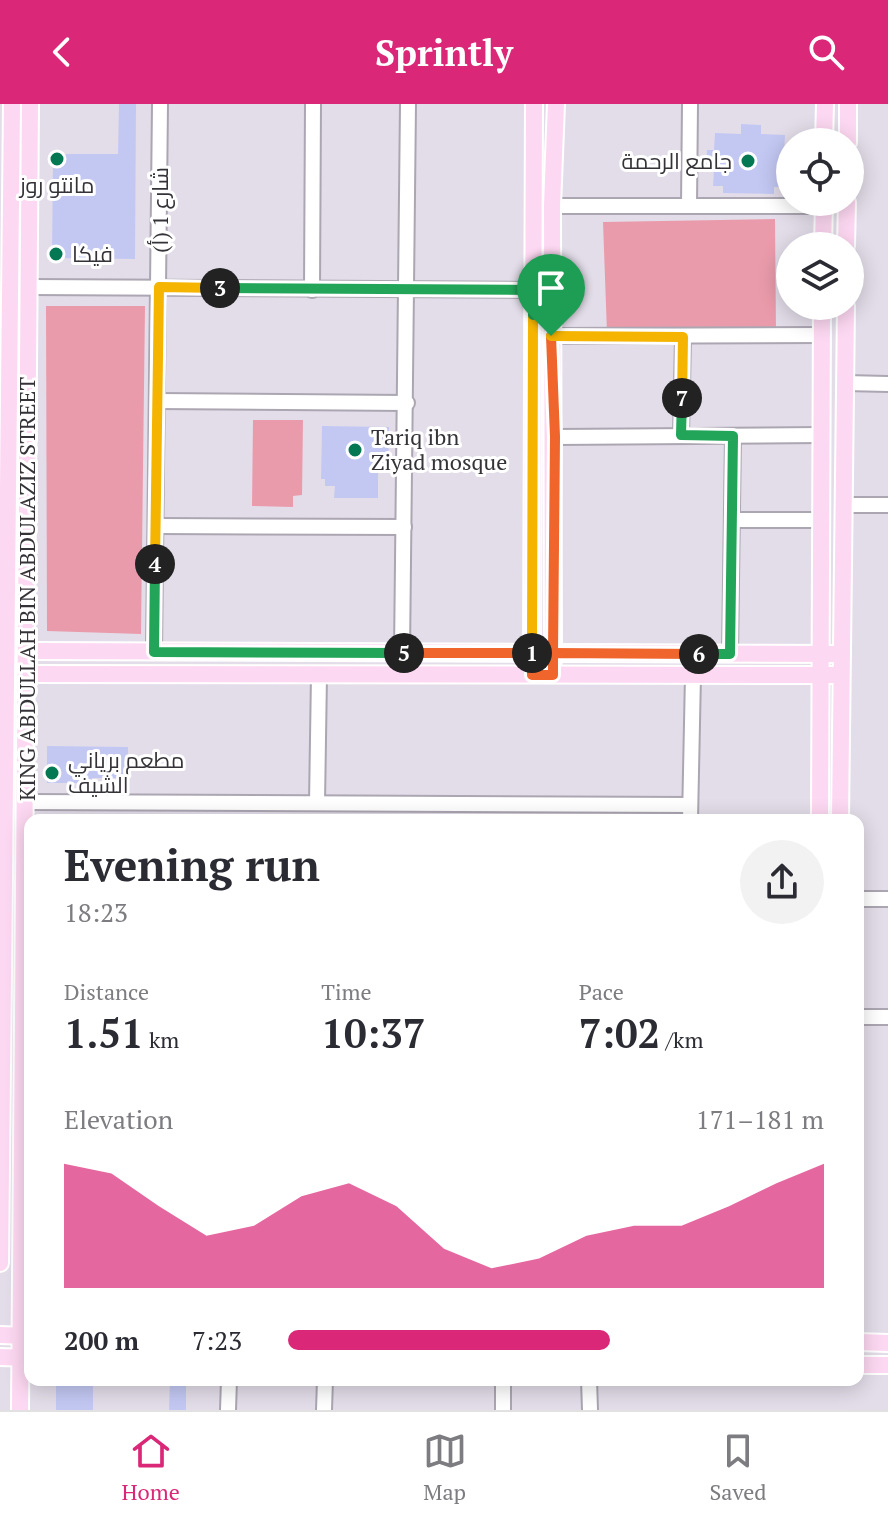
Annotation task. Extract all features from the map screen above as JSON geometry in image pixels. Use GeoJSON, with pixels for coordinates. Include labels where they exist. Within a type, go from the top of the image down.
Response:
{"type":"FeatureCollection","features":[{"type":"Feature","properties":{"kind":"main road","name":"KING ABDULLAH BIN ABDULAZIZ STREET"},"geometry":{"type":"LineString","coordinates":[[0,1263],[6,155],[12,104]]}},
{"type":"Feature","properties":{"kind":"main road","name":"KING ABDULLAH BIN ABDULAZIZ STREET"},"geometry":{"type":"LineString","coordinates":[[25,814],[30,104]]}},
{"type":"Feature","properties":{"kind":"main road"},"geometry":{"type":"LineString","coordinates":[[532,675],[534,104]]}},
{"type":"Feature","properties":{"kind":"main road"},"geometry":{"type":"LineString","coordinates":[[553,675],[555,437],[551,336],[556,104]]}},
{"type":"Feature","properties":{"kind":"main road"},"geometry":{"type":"LineString","coordinates":[[824,128],[825,104]]}},
{"type":"Feature","properties":{"kind":"main road"},"geometry":{"type":"LineString","coordinates":[[848,104],[848,128]]}},
{"type":"Feature","properties":{"kind":"main road"},"geometry":{"type":"LineString","coordinates":[[820,814],[822,320]]}},
{"type":"Feature","properties":{"kind":"main road"},"geometry":{"type":"LineString","coordinates":[[840,814],[846,320]]}},
{"type":"Feature","properties":{"kind":"main road"},"geometry":{"type":"LineString","coordinates":[[27,651],[842,654]]}},
{"type":"Feature","properties":{"kind":"main road"},"geometry":{"type":"LineString","coordinates":[[26,674],[841,675]]}},
{"type":"Feature","properties":{"kind":"main road"},"geometry":{"type":"LineString","coordinates":[[0,1335],[24,1336]]}},
{"type":"Feature","properties":{"kind":"main road"},"geometry":{"type":"LineString","coordinates":[[864,1342],[888,1343]]}},
{"type":"Feature","properties":{"kind":"main road"},"geometry":{"type":"LineString","coordinates":[[0,1357],[24,1358]]}},
{"type":"Feature","properties":{"kind":"main road"},"geometry":{"type":"LineString","coordinates":[[864,1365],[888,1365]]}},
{"type":"Feature","properties":{"kind":"main road","name":"KING ABDULLAH BIN ABDULAZIZ STREET"},"geometry":{"type":"LineString","coordinates":[[20,1410],[24,1368]]}},
{"type":"Feature","properties":{"kind":"street","name":"شارع 1 (أ)"},"geometry":{"type":"LineString","coordinates":[[154,652],[160,104]]}},
{"type":"Feature","properties":{"kind":"street"},"geometry":{"type":"LineString","coordinates":[[312,290],[313,104]]}},
{"type":"Feature","properties":{"kind":"street"},"geometry":{"type":"LineString","coordinates":[[402,653],[409,290],[404,277],[408,104]]}},
{"type":"Feature","properties":{"kind":"street"},"geometry":{"type":"LineString","coordinates":[[689,205],[690,104]]}},
{"type":"Feature","properties":{"kind":"street"},"geometry":{"type":"LineString","coordinates":[[552,206],[776,204]]}},
{"type":"Feature","properties":{"kind":"street"},"geometry":{"type":"LineString","coordinates":[[30,287],[533,290]]}},
{"type":"Feature","properties":{"kind":"street"},"geometry":{"type":"LineString","coordinates":[[551,336],[821,335]]}},
{"type":"Feature","properties":{"kind":"street"},"geometry":{"type":"LineString","coordinates":[[681,435],[683,337]]}},
{"type":"Feature","properties":{"kind":"street"},"geometry":{"type":"LineString","coordinates":[[845,383],[888,384]]}},
{"type":"Feature","properties":{"kind":"street"},"geometry":{"type":"LineString","coordinates":[[157,401],[407,403]]}},
{"type":"Feature","properties":{"kind":"street"},"geometry":{"type":"LineString","coordinates":[[4,411],[28,411]]}},
{"type":"Feature","properties":{"kind":"street"},"geometry":{"type":"LineString","coordinates":[[555,437],[822,435]]}},
{"type":"Feature","properties":{"kind":"street"},"geometry":{"type":"LineString","coordinates":[[730,654],[733,436]]}},
{"type":"Feature","properties":{"kind":"street"},"geometry":{"type":"LineString","coordinates":[[843,505],[888,505]]}},
{"type":"Feature","properties":{"kind":"street"},"geometry":{"type":"LineString","coordinates":[[732,520],[822,520]]}},
{"type":"Feature","properties":{"kind":"street"},"geometry":{"type":"LineString","coordinates":[[156,526],[404,527]]}},
{"type":"Feature","properties":{"kind":"street"},"geometry":{"type":"LineString","coordinates":[[317,803],[319,675]]}},
{"type":"Feature","properties":{"kind":"street"},"geometry":{"type":"LineString","coordinates":[[25,802],[317,803],[690,813],[693,675]]}},
{"type":"Feature","properties":{"kind":"street"},"geometry":{"type":"LineString","coordinates":[[153,803],[153,814]]}},
{"type":"Feature","properties":{"kind":"street"},"geometry":{"type":"LineString","coordinates":[[264,803],[264,814]]}},
{"type":"Feature","properties":{"kind":"street"},"geometry":{"type":"LineString","coordinates":[[864,899],[888,899]]}},
{"type":"Feature","properties":{"kind":"street"},"geometry":{"type":"LineString","coordinates":[[864,1017],[888,1017]]}},
{"type":"Feature","properties":{"kind":"street"},"geometry":{"type":"LineString","coordinates":[[228,1410],[229,1386]]}},
{"type":"Feature","properties":{"kind":"street"},"geometry":{"type":"LineString","coordinates":[[324,1410],[325,1386]]}},
{"type":"Feature","properties":{"kind":"street"},"geometry":{"type":"LineString","coordinates":[[503,1386],[503,1410]]}},
{"type":"Feature","properties":{"kind":"street"},"geometry":{"type":"LineString","coordinates":[[589,1386],[590,1410]]}},
{"type":"Feature","properties":{"kind":"shaded area"},"geometry":{"type":"Polygon","coordinates":[[[775,219],[776,332],[607,333],[603,222],[775,219]]]}},
{"type":"Feature","properties":{"kind":"shaded area"},"geometry":{"type":"Polygon","coordinates":[[[46,306],[145,306],[141,634],[47,631],[46,306]]]}},
{"type":"Feature","properties":{"kind":"shaded area"},"geometry":{"type":"Polygon","coordinates":[[[253,420],[303,420],[302,495],[293,496],[293,507],[252,506],[253,420]]]}},
{"type":"Feature","properties":{"kind":"building"},"geometry":{"type":"Polygon","coordinates":[[[119,104],[136,104],[135,259],[52,258],[53,154],[118,154],[119,104]]]}},
{"type":"Feature","properties":{"kind":"building","name":"جامع الرحمة"},"geometry":{"type":"Polygon","coordinates":[[[741,124],[761,125],[761,134],[776,135],[774,194],[723,193],[723,186],[713,186],[714,170],[706,170],[707,150],[714,150],[715,133],[741,134],[741,124]]]}},
{"type":"Feature","properties":{"kind":"building","name":"Tariq ibn Ziyad mosque"},"geometry":{"type":"Polygon","coordinates":[[[322,426],[389,427],[388,473],[378,473],[378,498],[334,498],[335,486],[325,486],[325,479],[321,479],[322,426]]]}},
{"type":"Feature","properties":{"kind":"building"},"geometry":{"type":"Polygon","coordinates":[[[47,746],[128,747],[128,778],[92,778],[91,783],[47,783],[47,746]]]}},
{"type":"Feature","properties":{"kind":"building"},"geometry":{"type":"Polygon","coordinates":[[[56,1386],[93,1386],[93,1410],[56,1410],[56,1386]]]}},
{"type":"Feature","properties":{"kind":"building"},"geometry":{"type":"Polygon","coordinates":[[[170,1386],[186,1386],[186,1410],[169,1410],[170,1386]]]}},
{"type":"Feature","properties":{"kind":"place","name":"مانتو روز"},"geometry":{"type":"Point","coordinates":[57,159]}},
{"type":"Feature","properties":{"kind":"place","name":"جامع الرحمة"},"geometry":{"type":"Point","coordinates":[748,161]}},
{"type":"Feature","properties":{"kind":"place","name":"فيكا"},"geometry":{"type":"Point","coordinates":[56,254]}},
{"type":"Feature","properties":{"kind":"place","name":"Tariq ibn Ziyad mosque"},"geometry":{"type":"Point","coordinates":[355,450]}},
{"type":"Feature","properties":{"kind":"place","name":"مطعم برياني الشيف"},"geometry":{"type":"Point","coordinates":[52,773]}},
{"type":"Feature","properties":{"kind":"route"},"geometry":{"type":"LineString","coordinates":[[551,336],[555,437],[553,653],[532,653],[533,290],[159,287],[154,652],[532,653],[532,675],[553,675],[553,653],[730,654],[733,436],[681,435],[683,337],[551,336]]}}]}
